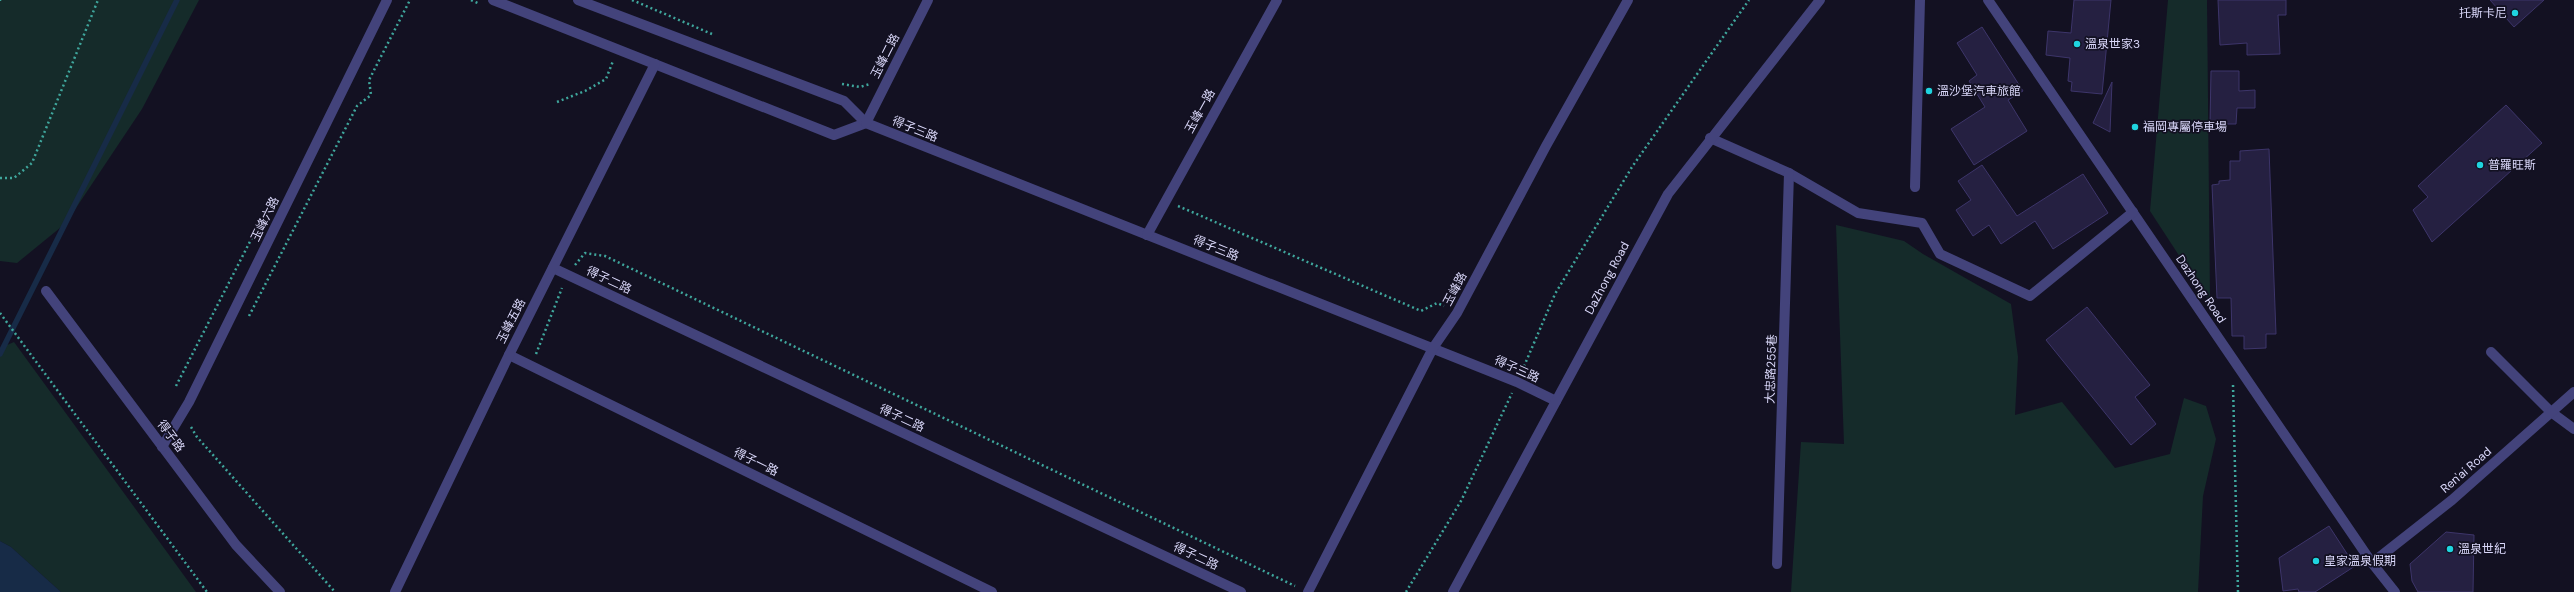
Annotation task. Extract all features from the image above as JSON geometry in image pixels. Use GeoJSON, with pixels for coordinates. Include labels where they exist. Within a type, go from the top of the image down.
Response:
{"type":"FeatureCollection","features":[{"type":"Feature","properties":{"kind":"street","name":"玉峰六路"},"geometry":{"type":"LineString","coordinates":[[162,446],[189,402],[387,0]]}},
{"type":"Feature","properties":{"kind":"street"},"geometry":{"type":"LineString","coordinates":[[493,0],[834,135],[866,123],[844,101],[578,0]]}},
{"type":"Feature","properties":{"kind":"street","name":"玉峰二路"},"geometry":{"type":"LineString","coordinates":[[866,123],[928,0]]}},
{"type":"Feature","properties":{"kind":"street","name":"玉峰一路"},"geometry":{"type":"LineString","coordinates":[[1147,235],[1277,0]]}},
{"type":"Feature","properties":{"kind":"street","name":"玉峰路"},"geometry":{"type":"LineString","coordinates":[[1304,590],[1433,348],[1457,313],[1546,146],[1628,0]]}},
{"type":"Feature","properties":{"kind":"street","name":"DaZhong Road"},"geometry":{"type":"LineString","coordinates":[[1454,592],[1668,194],[1710,138],[1820,0]]}},
{"type":"Feature","properties":{"kind":"street"},"geometry":{"type":"LineString","coordinates":[[1915,187],[1920,0]]}},
{"type":"Feature","properties":{"kind":"street","name":"Dazhong Road"},"geometry":{"type":"LineString","coordinates":[[1988,0],[2372,563],[2395,592]]}},
{"type":"Feature","properties":{"kind":"street","name":"玉峰五路"},"geometry":{"type":"LineString","coordinates":[[395,592],[509,355],[655,64]]}},
{"type":"Feature","properties":{"kind":"street","name":"得子三路"},"geometry":{"type":"LineString","coordinates":[[866,123],[1433,348],[1517,382],[1556,401]]}},
{"type":"Feature","properties":{"kind":"street"},"geometry":{"type":"LineString","coordinates":[[1710,138],[1789,173],[1858,213],[1922,223],[1940,254],[2030,296],[2133,212]]}},
{"type":"Feature","properties":{"kind":"street","name":"大忠路255巷"},"geometry":{"type":"LineString","coordinates":[[1777,564],[1789,173]]}},
{"type":"Feature","properties":{"kind":"street","name":"得子二路"},"geometry":{"type":"LineString","coordinates":[[552,268],[1241,592]]}},
{"type":"Feature","properties":{"kind":"street","name":"得子路"},"geometry":{"type":"LineString","coordinates":[[46,291],[236,545],[280,592]]}},
{"type":"Feature","properties":{"kind":"street"},"geometry":{"type":"LineString","coordinates":[[2491,352],[2551,412],[2574,429]]}},
{"type":"Feature","properties":{"kind":"street","name":"得子一路"},"geometry":{"type":"LineString","coordinates":[[509,355],[992,592]]}},
{"type":"Feature","properties":{"kind":"street","name":"Ren'ai Road"},"geometry":{"type":"LineString","coordinates":[[2372,563],[2452,500],[2574,392]]}},
{"type":"Feature","properties":{"kind":"path"},"geometry":{"type":"LineString","coordinates":[[0,178],[14,178],[32,163],[98,0]]}},
{"type":"Feature","properties":{"kind":"path"},"geometry":{"type":"LineString","coordinates":[[246,321],[358,106],[371,96],[369,80],[410,0]]}},
{"type":"Feature","properties":{"kind":"path"},"geometry":{"type":"LineString","coordinates":[[632,0],[714,35]]}},
{"type":"Feature","properties":{"kind":"path"},"geometry":{"type":"LineString","coordinates":[[1406,592],[1461,501],[1517,382],[1555,294],[1624,181],[1749,0]]}},
{"type":"Feature","properties":{"kind":"path"},"geometry":{"type":"LineString","coordinates":[[557,102],[585,91],[606,79],[615,57]]}},
{"type":"Feature","properties":{"kind":"path"},"geometry":{"type":"LineString","coordinates":[[836,82],[860,88],[872,84]]}},
{"type":"Feature","properties":{"kind":"path"},"geometry":{"type":"LineString","coordinates":[[531,366],[566,275],[585,253],[606,256],[1304,590]]}},
{"type":"Feature","properties":{"kind":"path"},"geometry":{"type":"LineString","coordinates":[[0,313],[207,592]]}},
{"type":"Feature","properties":{"kind":"path"},"geometry":{"type":"LineString","coordinates":[[2233,380],[2238,592]]}},
{"type":"Feature","properties":{"kind":"path"},"geometry":{"type":"LineString","coordinates":[[194,421],[191,426],[197,437],[335,592]]}},
{"type":"Feature","properties":{"kind":"green space"},"geometry":{"type":"Polygon","coordinates":[[[0,0],[199,0],[142,109],[66,223],[17,263],[0,261],[0,0]]]}},
{"type":"Feature","properties":{"kind":"green space"},"geometry":{"type":"Polygon","coordinates":[[[2168,0],[2207,0],[2210,303],[2150,211],[2168,0]]]}},
{"type":"Feature","properties":{"kind":"green space"},"geometry":{"type":"Polygon","coordinates":[[[1836,225],[1904,241],[1923,254],[2011,304],[2018,357],[2015,415],[2062,402],[2115,468],[2170,454],[2184,398],[2206,406],[2216,439],[2203,496],[2198,592],[1791,592],[1801,442],[1844,444],[1836,225]]]}},
{"type":"Feature","properties":{"kind":"green space"},"geometry":{"type":"Polygon","coordinates":[[[14,342],[196,592],[61,592],[11,547],[0,541],[0,348],[14,342]]]}},
{"type":"Feature","properties":{"kind":"water"},"geometry":{"type":"Polygon","coordinates":[[[0,541],[11,547],[61,592],[0,592],[0,541]]]}},
{"type":"Feature","properties":{"kind":"building","name":"溫泉世家3"},"geometry":{"type":"Polygon","coordinates":[[[2074,0],[2111,0],[2102,94],[2071,91],[2072,82],[2068,81],[2070,58],[2046,55],[2048,31],[2071,33],[2074,0]]]}},
{"type":"Feature","properties":{"kind":"building"},"geometry":{"type":"Polygon","coordinates":[[[2218,0],[2286,0],[2286,15],[2278,15],[2280,54],[2247,55],[2247,43],[2220,45],[2218,0]]]}},
{"type":"Feature","properties":{"kind":"building","name":"托斯卡尼"},"geometry":{"type":"Polygon","coordinates":[[[2490,0],[2544,0],[2514,27],[2490,0]]]}},
{"type":"Feature","properties":{"kind":"building"},"geometry":{"type":"Polygon","coordinates":[[[1982,27],[2023,91],[2008,100],[2027,131],[1974,165],[1951,129],[1985,107],[1969,81],[1977,75],[1957,43],[1982,27]]]}},
{"type":"Feature","properties":{"kind":"building"},"geometry":{"type":"Polygon","coordinates":[[[2211,71],[2239,71],[2239,91],[2255,90],[2255,108],[2237,108],[2236,124],[2210,124],[2211,71]]]}},
{"type":"Feature","properties":{"kind":"building"},"geometry":{"type":"Polygon","coordinates":[[[2112,82],[2110,132],[2093,123],[2112,82]]]}},
{"type":"Feature","properties":{"kind":"building","name":"普羅旺斯"},"geometry":{"type":"Polygon","coordinates":[[[2506,105],[2542,143],[2432,242],[2413,210],[2428,197],[2418,186],[2506,105]]]}},
{"type":"Feature","properties":{"kind":"building"},"geometry":{"type":"Polygon","coordinates":[[[2269,149],[2276,334],[2266,334],[2266,348],[2244,349],[2244,336],[2232,336],[2231,298],[2217,298],[2212,185],[2219,184],[2219,181],[2230,180],[2230,161],[2240,161],[2240,151],[2269,149]]]}},
{"type":"Feature","properties":{"kind":"building"},"geometry":{"type":"Polygon","coordinates":[[[1982,165],[2017,216],[2083,174],[2108,213],[2053,249],[2035,221],[2001,244],[1989,225],[1973,236],[1956,210],[1971,200],[1958,181],[1982,165]]]}},
{"type":"Feature","properties":{"kind":"building"},"geometry":{"type":"Polygon","coordinates":[[[2087,307],[2150,385],[2135,397],[2156,424],[2131,445],[2046,340],[2087,307]]]}},
{"type":"Feature","properties":{"kind":"building","name":"皇家溫泉假期"},"geometry":{"type":"Polygon","coordinates":[[[2329,526],[2355,566],[2315,592],[2299,592],[2298,589],[2283,591],[2279,558],[2329,526]]]}},
{"type":"Feature","properties":{"kind":"building","name":"溫泉世紀"},"geometry":{"type":"Polygon","coordinates":[[[2446,532],[2474,535],[2473,592],[2418,592],[2412,581],[2410,564],[2446,532]]]}},
{"type":"Feature","properties":{"kind":"waterway"},"geometry":{"type":"LineString","coordinates":[[0,354],[177,0]]}},
{"type":"Feature","properties":{"kind":"place","name":"托斯卡尼"},"geometry":{"type":"Point","coordinates":[2515,13]}},
{"type":"Feature","properties":{"kind":"place","name":"溫泉世家3"},"geometry":{"type":"Point","coordinates":[2077,44]}},
{"type":"Feature","properties":{"kind":"place","name":"溫沙堡汽車旅館"},"geometry":{"type":"Point","coordinates":[1929,91]}},
{"type":"Feature","properties":{"kind":"place","name":"福岡專屬停車場"},"geometry":{"type":"Point","coordinates":[2135,127]}},
{"type":"Feature","properties":{"kind":"place","name":"普羅旺斯"},"geometry":{"type":"Point","coordinates":[2480,165]}},
{"type":"Feature","properties":{"kind":"place","name":"溫泉世紀"},"geometry":{"type":"Point","coordinates":[2450,549]}},
{"type":"Feature","properties":{"kind":"place","name":"皇家溫泉假期"},"geometry":{"type":"Point","coordinates":[2316,561]}}]}
